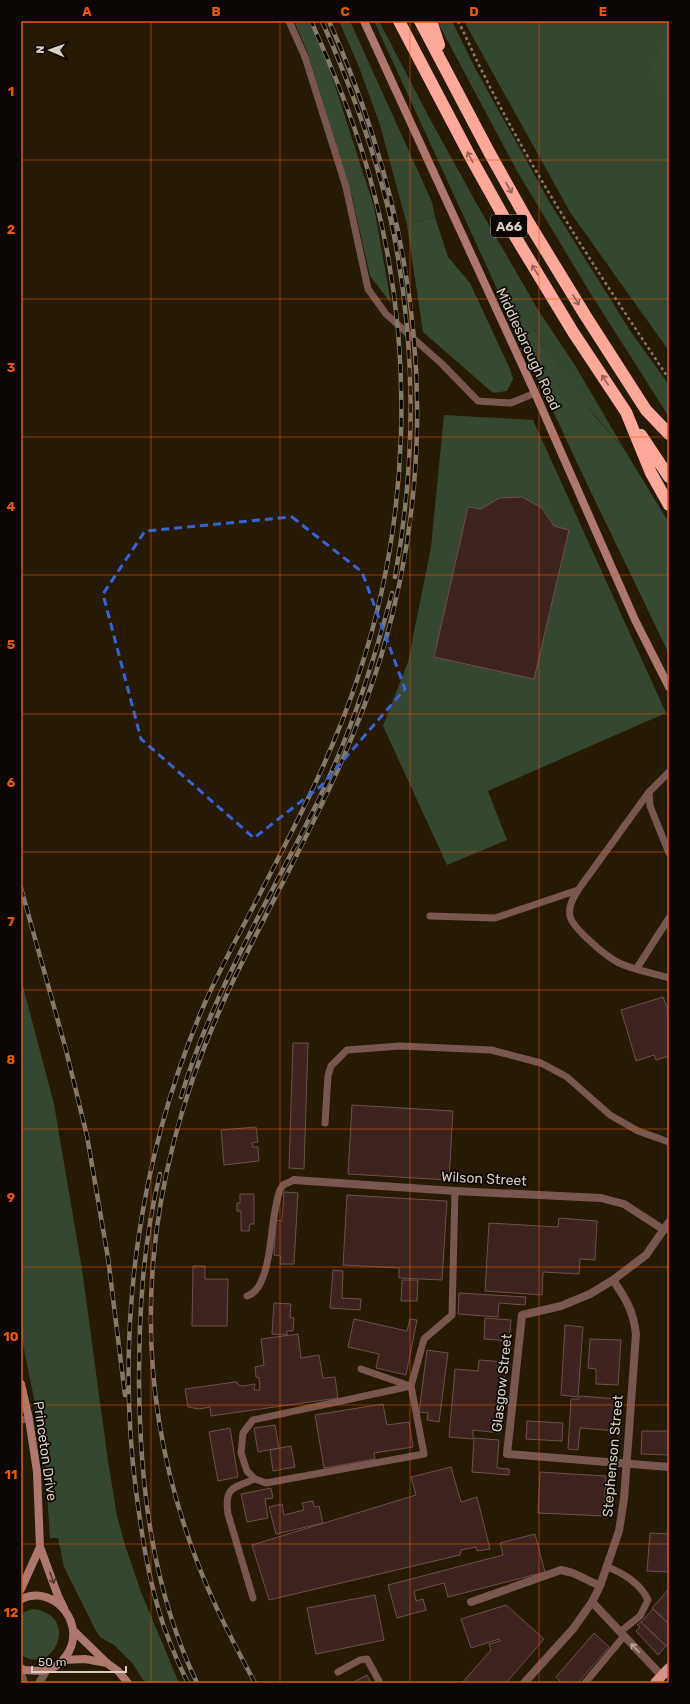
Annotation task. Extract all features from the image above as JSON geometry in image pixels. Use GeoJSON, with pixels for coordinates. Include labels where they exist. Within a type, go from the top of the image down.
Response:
{"type":"FeatureCollection","features":[{"type":"Feature","properties":{"kind":"highway","name":"A66"},"geometry":{"type":"LineString","coordinates":[[398,21],[510,228],[573,332],[669,477]]}},
{"type":"Feature","properties":{"kind":"highway","name":"A66"},"geometry":{"type":"LineString","coordinates":[[420,21],[527,220],[585,315],[669,445]]}},
{"type":"Feature","properties":{"kind":"highway","name":"A66"},"geometry":{"type":"LineString","coordinates":[[431,21],[451,80]]}},
{"type":"Feature","properties":{"kind":"highway"},"geometry":{"type":"LineString","coordinates":[[646,410],[669,434]]}},
{"type":"Feature","properties":{"kind":"highway","name":"A66"},"geometry":{"type":"LineString","coordinates":[[626,412],[651,473],[669,505]]}},
{"type":"Feature","properties":{"kind":"main road","name":"Middlesbrough Road"},"geometry":{"type":"LineString","coordinates":[[364,21],[534,393],[635,620],[669,687]]}},
{"type":"Feature","properties":{"kind":"main road","name":"Princeton Drive"},"geometry":{"type":"LineString","coordinates":[[21,1384],[25,1420],[37,1472],[40,1547],[64,1608],[71,1619],[74,1631]]}},
{"type":"Feature","properties":{"kind":"main road","name":"Princeton Drive"},"geometry":{"type":"LineString","coordinates":[[21,1589],[40,1547]]}},
{"type":"Feature","properties":{"kind":"main road"},"geometry":{"type":"LineString","coordinates":[[21,1599],[36,1596],[46,1597],[56,1601],[64,1608]]}},
{"type":"Feature","properties":{"kind":"main road"},"geometry":{"type":"LineString","coordinates":[[21,1668],[24,1670],[46,1670],[55,1667],[70,1652],[74,1631]]}},
{"type":"Feature","properties":{"kind":"main road"},"geometry":{"type":"LineString","coordinates":[[74,1631],[108,1664],[118,1671],[128,1683]]}},
{"type":"Feature","properties":{"kind":"main road"},"geometry":{"type":"LineString","coordinates":[[63,1660],[84,1659],[108,1664]]}},
{"type":"Feature","properties":{"kind":"street","name":"Wilson Street"},"geometry":{"type":"LineString","coordinates":[[294,1180],[455,1191],[601,1198],[624,1204],[664,1230]]}},
{"type":"Feature","properties":{"kind":"street"},"geometry":{"type":"LineString","coordinates":[[613,1280],[646,1255],[669,1222]]}},
{"type":"Feature","properties":{"kind":"street","name":"Glasgow Street"},"geometry":{"type":"LineString","coordinates":[[613,1280],[590,1294],[561,1306],[522,1315],[507,1454],[626,1464]]}},
{"type":"Feature","properties":{"kind":"street","name":"Stephenson Street"},"geometry":{"type":"LineString","coordinates":[[524,1683],[573,1629],[592,1602],[600,1586],[619,1531],[624,1499],[636,1334],[634,1316],[627,1301],[613,1280]]}},
{"type":"Feature","properties":{"kind":"street"},"geometry":{"type":"LineString","coordinates":[[626,1464],[669,1467]]}},
{"type":"Feature","properties":{"kind":"street"},"geometry":{"type":"LineString","coordinates":[[471,1602],[561,1570],[573,1573],[600,1586]]}},
{"type":"Feature","properties":{"kind":"street"},"geometry":{"type":"LineString","coordinates":[[592,1602],[662,1675]]}},
{"type":"Feature","properties":{"kind":"street"},"geometry":{"type":"LineString","coordinates":[[39,1683],[46,1670]]}},
{"type":"Feature","properties":{"kind":"street"},"geometry":{"type":"LineString","coordinates":[[21,1673],[24,1683]]}},
{"type":"Feature","properties":{"kind":"lane"},"geometry":{"type":"LineString","coordinates":[[289,21],[305,57],[346,187],[368,289],[386,314],[442,364],[478,401],[510,403],[534,393]]}},
{"type":"Feature","properties":{"kind":"lane"},"geometry":{"type":"LineString","coordinates":[[669,772],[649,792],[578,890],[570,905],[570,918],[581,932],[599,949],[618,962],[669,978]]}},
{"type":"Feature","properties":{"kind":"lane"},"geometry":{"type":"LineString","coordinates":[[649,792],[650,806],[669,853]]}},
{"type":"Feature","properties":{"kind":"lane"},"geometry":{"type":"LineString","coordinates":[[430,916],[495,918],[578,890]]}},
{"type":"Feature","properties":{"kind":"lane"},"geometry":{"type":"LineString","coordinates":[[637,968],[669,918]]}},
{"type":"Feature","properties":{"kind":"lane"},"geometry":{"type":"LineString","coordinates":[[325,1122],[328,1076],[331,1066],[347,1050],[400,1046],[491,1050],[541,1063],[567,1077],[610,1115],[638,1131],[669,1142]]}},
{"type":"Feature","properties":{"kind":"lane"},"geometry":{"type":"LineString","coordinates":[[247,1296],[256,1290],[264,1276],[272,1225],[280,1190],[283,1185],[294,1180]]}},
{"type":"Feature","properties":{"kind":"lane"},"geometry":{"type":"LineString","coordinates":[[411,1386],[253,1420],[244,1433],[241,1453],[247,1472],[255,1479],[266,1483],[424,1454],[411,1386],[424,1339],[452,1315],[455,1191]]}},
{"type":"Feature","properties":{"kind":"lane"},"geometry":{"type":"LineString","coordinates":[[361,1369],[411,1386]]}},
{"type":"Feature","properties":{"kind":"lane"},"geometry":{"type":"LineString","coordinates":[[253,1598],[226,1503],[230,1490],[255,1479]]}},
{"type":"Feature","properties":{"kind":"lane"},"geometry":{"type":"LineString","coordinates":[[585,1683],[622,1634],[640,1616],[648,1600],[639,1588],[625,1575],[607,1567]]}},
{"type":"Feature","properties":{"kind":"lane"},"geometry":{"type":"LineString","coordinates":[[338,1672],[360,1660],[367,1659],[380,1683]]}},
{"type":"Feature","properties":{"kind":"path"},"geometry":{"type":"LineString","coordinates":[[458,21],[483,73],[560,209],[610,291],[669,379]]}},
{"type":"Feature","properties":{"kind":"highlighted area"},"geometry":{"type":"Polygon","coordinates":[[[292,517],[362,572],[405,689],[321,786],[254,838],[141,739],[103,594],[145,531],[292,517]]]}},
{"type":"Feature","properties":{"kind":"green space"},"geometry":{"type":"Polygon","coordinates":[[[294,21],[308,21],[329,67],[374,207],[391,303],[370,276],[352,196],[307,51],[294,21]]]}},
{"type":"Feature","properties":{"kind":"green space"},"geometry":{"type":"Polygon","coordinates":[[[339,21],[350,21],[432,202],[435,217],[407,225],[380,125],[359,67],[339,21]]]}},
{"type":"Feature","properties":{"kind":"green space"},"geometry":{"type":"Polygon","coordinates":[[[374,21],[379,21],[431,121],[478,206],[537,308],[576,367],[624,449],[587,407],[553,361],[534,329],[520,339],[374,21]]]}},
{"type":"Feature","properties":{"kind":"green space"},"geometry":{"type":"Polygon","coordinates":[[[437,21],[452,21],[475,68],[549,201],[629,329],[669,385],[669,417],[589,291],[517,171],[437,21]]]}},
{"type":"Feature","properties":{"kind":"green space"},"geometry":{"type":"Polygon","coordinates":[[[464,21],[669,21],[669,351],[570,212],[464,21]]]}},
{"type":"Feature","properties":{"kind":"green space"},"geometry":{"type":"Polygon","coordinates":[[[669,37],[669,103],[657,84],[653,67],[661,48],[669,37]]]}},
{"type":"Feature","properties":{"kind":"green space"},"geometry":{"type":"Polygon","coordinates":[[[435,217],[448,257],[470,283],[510,369],[513,379],[507,391],[493,393],[423,332],[407,225],[435,217]]]}},
{"type":"Feature","properties":{"kind":"green space"},"geometry":{"type":"Polygon","coordinates":[[[534,329],[543,346],[596,418],[624,449],[669,523],[669,654],[577,463],[520,339],[534,329]]]}},
{"type":"Feature","properties":{"kind":"green space"},"geometry":{"type":"Polygon","coordinates":[[[444,415],[533,420],[666,713],[488,791],[507,840],[447,865],[383,726],[408,662],[431,547],[444,415]]]}},
{"type":"Feature","properties":{"kind":"green space"},"geometry":{"type":"Polygon","coordinates":[[[21,979],[54,1104],[82,1269],[117,1516],[141,1592],[179,1683],[145,1683],[133,1664],[114,1645],[100,1637],[64,1567],[58,1538],[50,1538],[44,1449],[21,1334],[21,979]]]}},
{"type":"Feature","properties":{"kind":"green space"},"geometry":{"type":"Polygon","coordinates":[[[33,1609],[48,1614],[56,1622],[59,1632],[57,1642],[52,1652],[44,1658],[33,1660],[21,1655],[21,1613],[33,1609]]]}},
{"type":"Feature","properties":{"kind":"building"},"geometry":{"type":"Polygon","coordinates":[[[522,497],[542,508],[554,526],[569,530],[534,679],[434,657],[468,507],[481,509],[499,498],[522,497]]]}},
{"type":"Feature","properties":{"kind":"building"},"geometry":{"type":"Polygon","coordinates":[[[663,997],[669,1012],[669,1056],[656,1060],[654,1055],[636,1061],[621,1010],[663,997]]]}},
{"type":"Feature","properties":{"kind":"building"},"geometry":{"type":"Polygon","coordinates":[[[293,1043],[308,1043],[304,1169],[289,1168],[293,1043]]]}},
{"type":"Feature","properties":{"kind":"building"},"geometry":{"type":"Polygon","coordinates":[[[352,1105],[453,1111],[449,1180],[348,1174],[352,1105]]]}},
{"type":"Feature","properties":{"kind":"building"},"geometry":{"type":"Polygon","coordinates":[[[256,1127],[258,1142],[252,1143],[253,1147],[258,1147],[259,1161],[224,1165],[221,1130],[256,1127]]]}},
{"type":"Feature","properties":{"kind":"building"},"geometry":{"type":"Polygon","coordinates":[[[284,1192],[298,1193],[294,1264],[280,1264],[281,1256],[274,1255],[276,1220],[282,1221],[284,1192]]]}},
{"type":"Feature","properties":{"kind":"building"},"geometry":{"type":"Polygon","coordinates":[[[240,1194],[254,1194],[254,1224],[250,1224],[249,1231],[241,1231],[241,1211],[237,1211],[237,1203],[240,1203],[240,1194]]]}},
{"type":"Feature","properties":{"kind":"building"},"geometry":{"type":"Polygon","coordinates":[[[347,1195],[447,1201],[442,1280],[399,1278],[399,1268],[343,1265],[347,1195]]]}},
{"type":"Feature","properties":{"kind":"building"},"geometry":{"type":"Polygon","coordinates":[[[559,1218],[597,1221],[595,1260],[580,1259],[579,1274],[543,1272],[542,1295],[485,1291],[489,1223],[558,1227],[559,1218]]]}},
{"type":"Feature","properties":{"kind":"building"},"geometry":{"type":"Polygon","coordinates":[[[193,1266],[205,1266],[205,1279],[228,1279],[227,1326],[192,1326],[193,1266]]]}},
{"type":"Feature","properties":{"kind":"building"},"geometry":{"type":"Polygon","coordinates":[[[333,1270],[343,1271],[342,1298],[361,1299],[360,1310],[330,1308],[333,1270]]]}},
{"type":"Feature","properties":{"kind":"building"},"geometry":{"type":"Polygon","coordinates":[[[402,1280],[418,1280],[417,1301],[401,1301],[402,1280]]]}},
{"type":"Feature","properties":{"kind":"building"},"geometry":{"type":"Polygon","coordinates":[[[459,1293],[526,1297],[525,1305],[499,1303],[498,1317],[458,1314],[459,1293]]]}},
{"type":"Feature","properties":{"kind":"building"},"geometry":{"type":"Polygon","coordinates":[[[274,1303],[291,1304],[290,1317],[294,1318],[293,1331],[287,1331],[287,1335],[272,1334],[274,1303]]]}},
{"type":"Feature","properties":{"kind":"building"},"geometry":{"type":"Polygon","coordinates":[[[485,1318],[511,1320],[509,1341],[484,1339],[485,1318]]]}},
{"type":"Feature","properties":{"kind":"building"},"geometry":{"type":"Polygon","coordinates":[[[354,1319],[407,1331],[410,1319],[417,1320],[406,1375],[376,1368],[379,1354],[348,1347],[354,1319]]]}},
{"type":"Feature","properties":{"kind":"building"},"geometry":{"type":"Polygon","coordinates":[[[565,1325],[583,1327],[578,1397],[561,1395],[565,1325]]]}},
{"type":"Feature","properties":{"kind":"building"},"geometry":{"type":"Polygon","coordinates":[[[298,1334],[301,1358],[319,1355],[323,1378],[335,1377],[338,1398],[211,1416],[210,1407],[199,1409],[188,1407],[185,1389],[237,1382],[238,1385],[243,1386],[255,1384],[254,1390],[260,1390],[259,1378],[256,1377],[255,1367],[264,1365],[261,1339],[298,1334]]]}},
{"type":"Feature","properties":{"kind":"building"},"geometry":{"type":"Polygon","coordinates":[[[590,1339],[621,1340],[618,1385],[596,1384],[596,1369],[588,1368],[590,1339]]]}},
{"type":"Feature","properties":{"kind":"building"},"geometry":{"type":"Polygon","coordinates":[[[427,1350],[448,1353],[439,1422],[427,1420],[428,1413],[419,1412],[427,1350]]]}},
{"type":"Feature","properties":{"kind":"building"},"geometry":{"type":"Polygon","coordinates":[[[479,1360],[506,1362],[500,1433],[473,1430],[473,1439],[449,1437],[455,1369],[478,1371],[479,1360]]]}},
{"type":"Feature","properties":{"kind":"building"},"geometry":{"type":"Polygon","coordinates":[[[580,1396],[619,1399],[617,1431],[580,1428],[578,1450],[568,1449],[571,1399],[579,1399],[580,1396]]]}},
{"type":"Feature","properties":{"kind":"building"},"geometry":{"type":"Polygon","coordinates":[[[383,1404],[387,1425],[409,1422],[413,1447],[374,1453],[375,1459],[324,1468],[315,1415],[383,1404]]]}},
{"type":"Feature","properties":{"kind":"building"},"geometry":{"type":"Polygon","coordinates":[[[527,1421],[563,1423],[562,1441],[526,1439],[527,1421]]]}},
{"type":"Feature","properties":{"kind":"building"},"geometry":{"type":"Polygon","coordinates":[[[275,1425],[279,1448],[258,1452],[254,1428],[275,1425]]]}},
{"type":"Feature","properties":{"kind":"building"},"geometry":{"type":"Polygon","coordinates":[[[230,1428],[238,1477],[218,1481],[209,1432],[230,1428]]]}},
{"type":"Feature","properties":{"kind":"building"},"geometry":{"type":"Polygon","coordinates":[[[642,1431],[669,1431],[669,1455],[641,1454],[642,1431]]]}},
{"type":"Feature","properties":{"kind":"building"},"geometry":{"type":"Polygon","coordinates":[[[474,1438],[499,1440],[497,1468],[509,1469],[509,1475],[472,1472],[474,1438]]]}},
{"type":"Feature","properties":{"kind":"building"},"geometry":{"type":"Polygon","coordinates":[[[291,1446],[295,1467],[273,1471],[270,1450],[291,1446]]]}},
{"type":"Feature","properties":{"kind":"building"},"geometry":{"type":"Polygon","coordinates":[[[451,1467],[461,1502],[477,1497],[490,1549],[477,1551],[476,1547],[461,1550],[460,1555],[269,1600],[252,1545],[416,1495],[411,1477],[451,1467]]]}},
{"type":"Feature","properties":{"kind":"building"},"geometry":{"type":"Polygon","coordinates":[[[540,1472],[606,1476],[604,1516],[538,1513],[540,1472]]]}},
{"type":"Feature","properties":{"kind":"building"},"geometry":{"type":"Polygon","coordinates":[[[271,1488],[273,1498],[265,1499],[268,1518],[247,1522],[241,1494],[271,1488]]]}},
{"type":"Feature","properties":{"kind":"building"},"geometry":{"type":"Polygon","coordinates":[[[313,1501],[314,1507],[319,1506],[323,1523],[276,1534],[269,1507],[282,1504],[284,1515],[304,1510],[302,1503],[313,1501]]]}},
{"type":"Feature","properties":{"kind":"building"},"geometry":{"type":"Polygon","coordinates":[[[650,1533],[669,1534],[669,1572],[647,1571],[650,1533]]]}},
{"type":"Feature","properties":{"kind":"building"},"geometry":{"type":"Polygon","coordinates":[[[535,1534],[545,1572],[448,1597],[444,1583],[414,1591],[416,1601],[423,1599],[426,1610],[397,1618],[388,1585],[503,1555],[500,1543],[535,1534]]]}},
{"type":"Feature","properties":{"kind":"building"},"geometry":{"type":"Polygon","coordinates":[[[669,1589],[669,1624],[652,1608],[669,1589]]]}},
{"type":"Feature","properties":{"kind":"building"},"geometry":{"type":"Polygon","coordinates":[[[375,1595],[384,1640],[316,1654],[307,1608],[375,1595]]]}},
{"type":"Feature","properties":{"kind":"building"},"geometry":{"type":"Polygon","coordinates":[[[506,1605],[544,1639],[506,1683],[462,1683],[491,1650],[489,1644],[500,1641],[499,1639],[471,1648],[461,1619],[506,1605]]]}},
{"type":"Feature","properties":{"kind":"building"},"geometry":{"type":"Polygon","coordinates":[[[653,1609],[669,1624],[669,1644],[666,1646],[641,1622],[653,1609]]]}},
{"type":"Feature","properties":{"kind":"building"},"geometry":{"type":"Polygon","coordinates":[[[641,1622],[666,1646],[658,1655],[636,1631],[640,1627],[637,1625],[641,1622]]]}},
{"type":"Feature","properties":{"kind":"building"},"geometry":{"type":"Polygon","coordinates":[[[594,1633],[609,1647],[578,1683],[562,1683],[556,1677],[594,1633]]]}},
{"type":"Feature","properties":{"kind":"building"},"geometry":{"type":"Polygon","coordinates":[[[367,1675],[371,1683],[352,1683],[367,1675]]]}},
{"type":"Feature","properties":{"kind":"railway"},"geometry":{"type":"LineString","coordinates":[[188,1683],[164,1627],[150,1577],[138,1508],[130,1429],[129,1367],[131,1305],[138,1243],[148,1182],[163,1122],[182,1063],[204,1005],[310,795],[324,765],[348,705],[376,616],[389,556],[397,495],[401,434],[401,373],[396,312],[387,252],[374,193],[354,127],[338,84],[311,21]]}},
{"type":"Feature","properties":{"kind":"railway"},"geometry":{"type":"LineString","coordinates":[[322,21],[342,67],[376,163],[389,212],[398,257],[409,348],[410,440],[407,486],[395,577]]}},
{"type":"Feature","properties":{"kind":"railway"},"geometry":{"type":"LineString","coordinates":[[255,1683],[208,1589],[195,1556],[172,1482],[157,1409],[151,1336],[153,1264],[163,1192],[180,1121],[203,1050],[234,979],[315,819],[352,737],[368,696],[382,653],[402,572],[414,492],[417,412],[414,332],[403,254],[385,176],[360,98],[329,21]]}},
{"type":"Feature","properties":{"kind":"railway"},"geometry":{"type":"LineString","coordinates":[[181,1097],[194,1058],[225,984],[317,803],[340,752],[369,673],[392,593]]}},
{"type":"Feature","properties":{"kind":"railway"},"geometry":{"type":"LineString","coordinates":[[21,888],[66,1050],[87,1136],[108,1258],[125,1395]]}},
{"type":"Feature","properties":{"kind":"railway"},"geometry":{"type":"LineString","coordinates":[[160,1174],[154,1200],[146,1251],[141,1303],[139,1382],[142,1459],[146,1498],[159,1574],[169,1611],[197,1683]]}}]}
